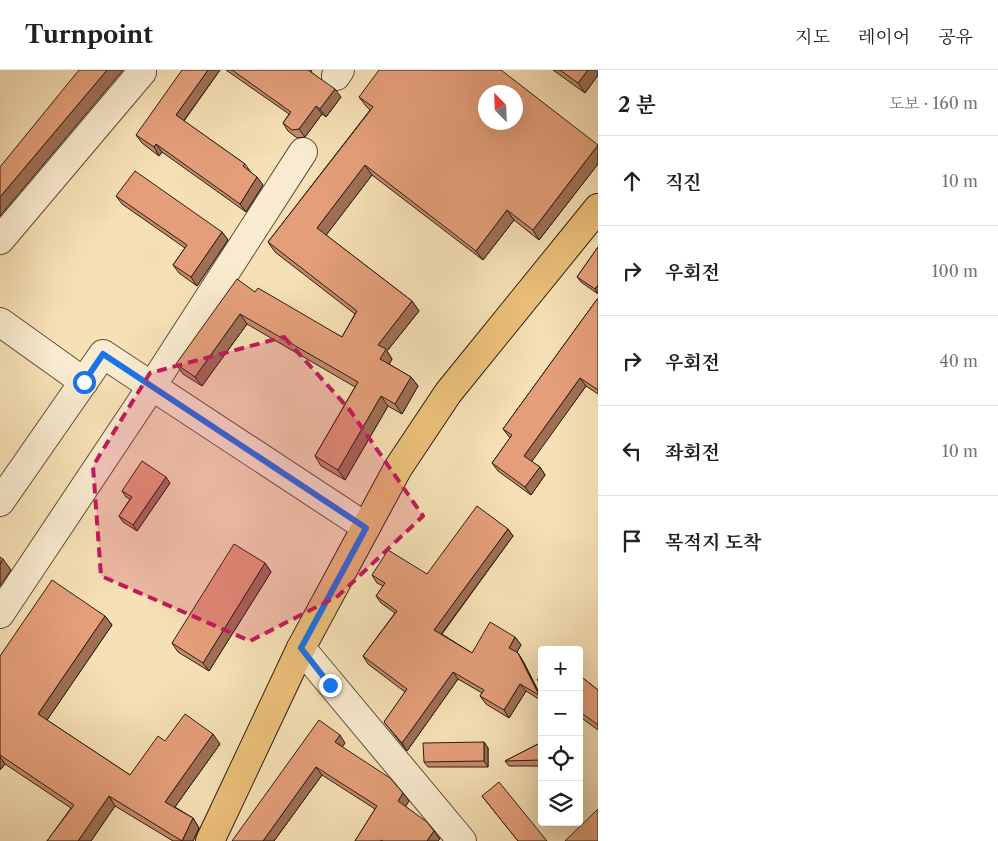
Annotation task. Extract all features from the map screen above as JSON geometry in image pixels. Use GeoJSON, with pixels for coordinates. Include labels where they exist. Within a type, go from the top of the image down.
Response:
{"type":"FeatureCollection","features":[{"type":"Feature","properties":{"kind":"main road"},"geometry":{"type":"LineString","coordinates":[[210,841],[301,648],[398,468],[448,393],[598,208]]}},
{"type":"Feature","properties":{"kind":"street"},"geometry":{"type":"LineString","coordinates":[[0,240],[142,72]]}},
{"type":"Feature","properties":{"kind":"street"},"geometry":{"type":"LineString","coordinates":[[0,614],[152,386],[303,152]]}},
{"type":"Feature","properties":{"kind":"street"},"geometry":{"type":"LineString","coordinates":[[0,322],[84,382]]}},
{"type":"Feature","properties":{"kind":"street"},"geometry":{"type":"LineString","coordinates":[[0,502],[103,354],[366,528]]}},
{"type":"Feature","properties":{"kind":"street"},"geometry":{"type":"LineString","coordinates":[[301,648],[462,841]]}},
{"type":"Feature","properties":{"kind":"highlighted area"},"geometry":{"type":"Polygon","coordinates":[[[284,337],[349,409],[423,516],[338,596],[250,641],[101,576],[93,466],[150,373],[284,337]]]}},
{"type":"Feature","properties":{"kind":"building"},"geometry":{"type":"Polygon","coordinates":[[[79,70],[107,70],[0,197],[0,167],[79,70]]]}},
{"type":"Feature","properties":{"kind":"building"},"geometry":{"type":"Polygon","coordinates":[[[182,70],[208,70],[176,115],[245,164],[243,166],[257,177],[240,204],[156,144],[154,147],[136,135],[182,70]]]}},
{"type":"Feature","properties":{"kind":"building"},"geometry":{"type":"Polygon","coordinates":[[[232,70],[308,70],[335,89],[320,109],[316,106],[299,129],[292,130],[283,123],[291,112],[232,70]]]}},
{"type":"Feature","properties":{"kind":"building"},"geometry":{"type":"Polygon","coordinates":[[[379,70],[501,70],[520,85],[478,85],[478,130],[523,130],[523,87],[598,145],[533,230],[507,210],[476,251],[365,165],[317,228],[412,301],[378,345],[386,349],[380,359],[411,377],[395,404],[381,396],[338,470],[315,456],[358,382],[240,314],[195,377],[176,364],[237,279],[255,292],[258,288],[342,337],[357,311],[268,242],[373,107],[359,97],[379,70]]]}},
{"type":"Feature","properties":{"kind":"building"},"geometry":{"type":"Polygon","coordinates":[[[560,70],[588,70],[578,83],[560,70]]]}},
{"type":"Feature","properties":{"kind":"building"},"geometry":{"type":"Polygon","coordinates":[[[135,171],[222,232],[191,277],[173,265],[187,245],[116,196],[135,171]]]}},
{"type":"Feature","properties":{"kind":"building"},"geometry":{"type":"Polygon","coordinates":[[[598,247],[598,285],[595,289],[577,277],[598,247]]]}},
{"type":"Feature","properties":{"kind":"building"},"geometry":{"type":"Polygon","coordinates":[[[598,298],[598,390],[580,378],[524,456],[540,467],[525,487],[492,463],[512,435],[503,429],[598,298]]]}},
{"type":"Feature","properties":{"kind":"building"},"geometry":{"type":"Polygon","coordinates":[[[142,461],[166,477],[133,525],[119,516],[132,497],[122,491],[142,461]]]}},
{"type":"Feature","properties":{"kind":"building"},"geometry":{"type":"Polygon","coordinates":[[[477,506],[508,529],[434,630],[472,653],[490,622],[515,637],[509,648],[518,653],[538,694],[520,684],[504,710],[480,696],[484,690],[453,672],[402,743],[384,722],[407,689],[363,656],[397,611],[376,596],[385,583],[372,575],[388,550],[427,574],[477,506]]]}},
{"type":"Feature","properties":{"kind":"building"},"geometry":{"type":"Polygon","coordinates":[[[234,544],[265,563],[203,663],[172,643],[234,544]]]}},
{"type":"Feature","properties":{"kind":"building"},"geometry":{"type":"Polygon","coordinates":[[[52,580],[105,616],[38,714],[130,775],[158,736],[165,741],[185,714],[213,734],[165,802],[193,818],[182,841],[109,796],[78,841],[47,841],[74,805],[0,755],[0,656],[52,580]]]}},
{"type":"Feature","properties":{"kind":"building"},"geometry":{"type":"Polygon","coordinates":[[[583,678],[598,690],[598,725],[583,714],[583,678]]]}},
{"type":"Feature","properties":{"kind":"building"},"geometry":{"type":"Polygon","coordinates":[[[319,720],[340,735],[335,742],[390,778],[403,793],[398,801],[427,822],[434,831],[427,841],[355,841],[377,806],[316,767],[263,841],[232,841],[319,720]]]}},
{"type":"Feature","properties":{"kind":"building"},"geometry":{"type":"Polygon","coordinates":[[[484,742],[484,761],[424,762],[423,743],[484,742]]]}},
{"type":"Feature","properties":{"kind":"building"},"geometry":{"type":"Polygon","coordinates":[[[538,744],[538,760],[505,761],[538,744]]]}},
{"type":"Feature","properties":{"kind":"building"},"geometry":{"type":"Polygon","coordinates":[[[499,782],[547,841],[518,841],[482,796],[499,782]]]}},
{"type":"Feature","properties":{"kind":"building"},"geometry":{"type":"Polygon","coordinates":[[[598,809],[598,841],[565,841],[580,826],[583,826],[583,824],[598,809]]]}},
{"type":"Feature","properties":{"kind":"route"},"geometry":{"type":"LineString","coordinates":[[84,382],[103,354],[366,528],[301,648],[330,685]]}}]}
